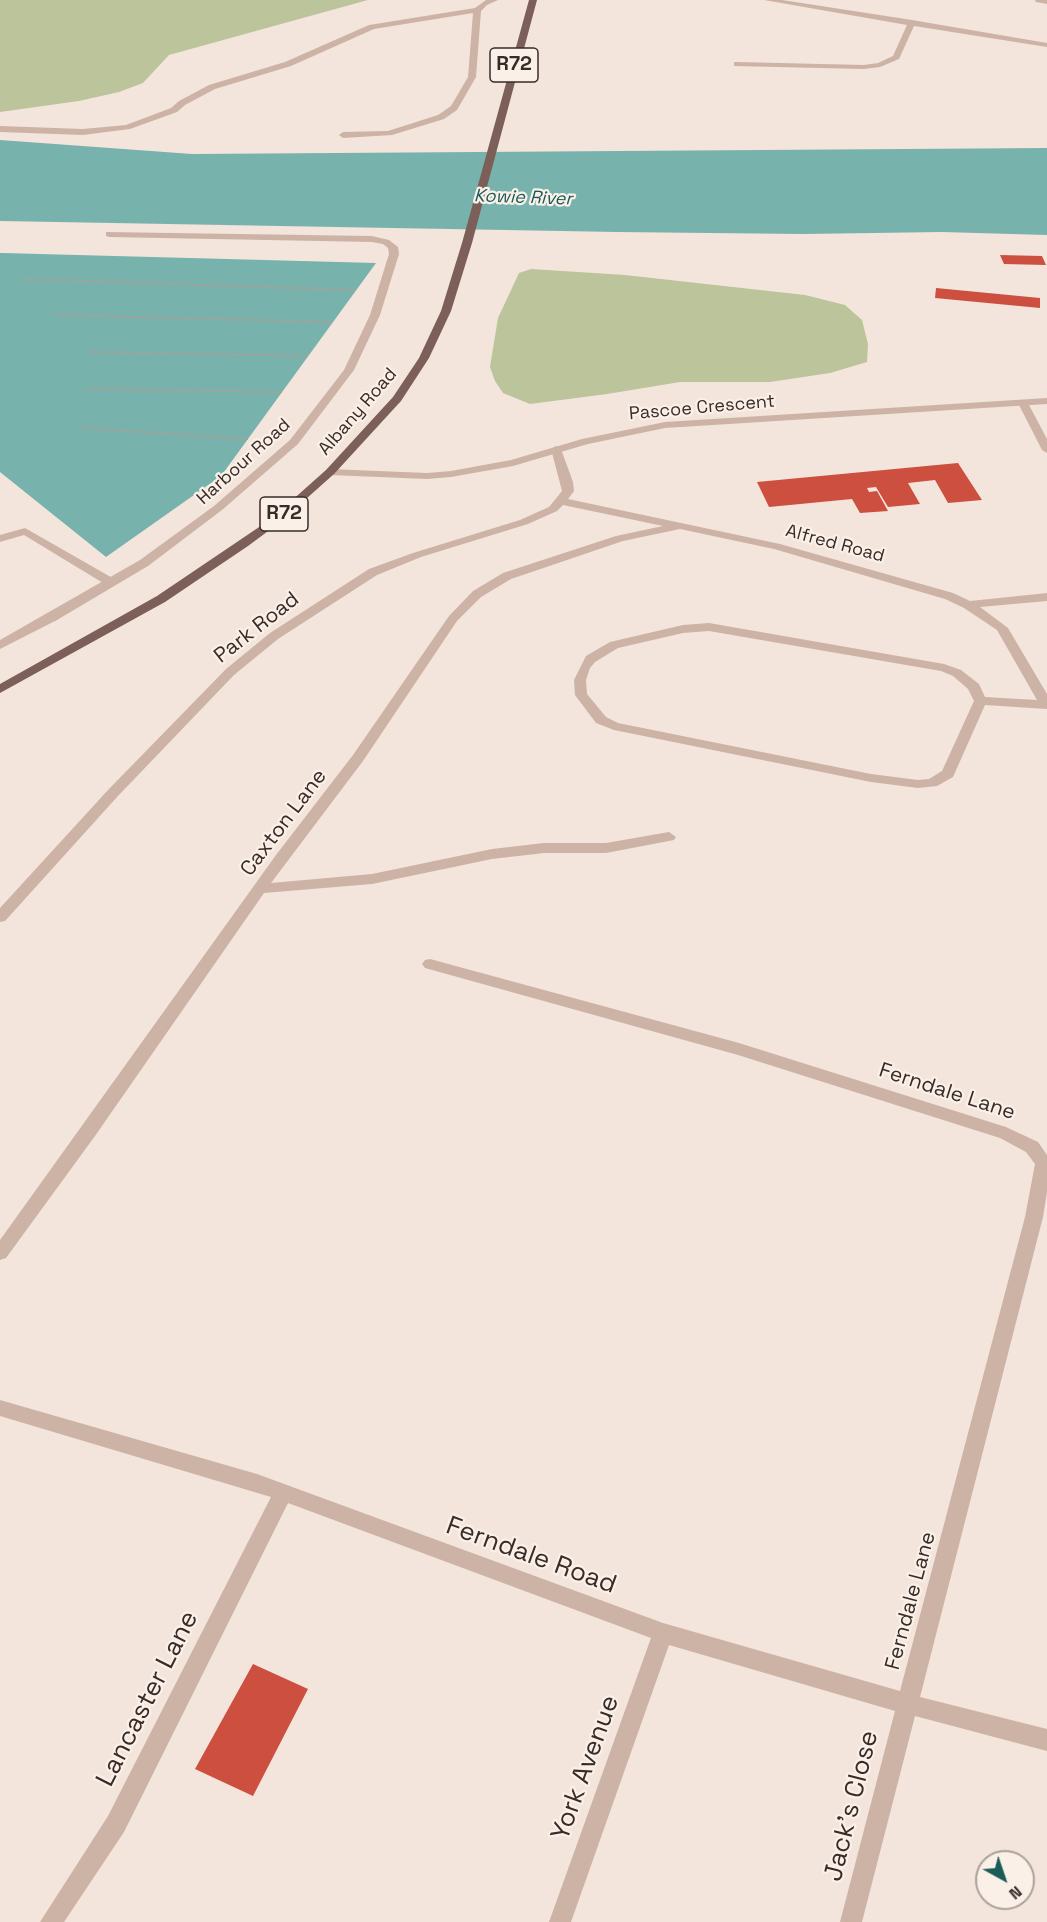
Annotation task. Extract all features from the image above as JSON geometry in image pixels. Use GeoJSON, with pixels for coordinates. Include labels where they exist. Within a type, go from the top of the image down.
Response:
{"type":"FeatureCollection","features":[{"type":"Feature","properties":{"kind":"main road","name":"Albany Road"},"geometry":{"type":"LineString","coordinates":[[0,689],[71,651],[201,573],[275,521],[330,472],[390,406],[424,358],[446,311],[467,243],[533,0]]}},
{"type":"Feature","properties":{"kind":"street"},"geometry":{"type":"LineString","coordinates":[[0,129],[83,132],[127,127],[168,112],[212,87],[288,64],[372,27],[477,10],[484,3],[494,0]]}},
{"type":"Feature","properties":{"kind":"street"},"geometry":{"type":"LineString","coordinates":[[768,0],[813,3],[1047,45]]}},
{"type":"Feature","properties":{"kind":"street"},"geometry":{"type":"LineString","coordinates":[[1040,0],[1047,2]]}},
{"type":"Feature","properties":{"kind":"street"},"geometry":{"type":"LineString","coordinates":[[343,135],[389,133],[441,117],[454,108],[472,77],[475,61],[477,10]]}},
{"type":"Feature","properties":{"kind":"street"},"geometry":{"type":"LineString","coordinates":[[737,64],[864,68],[880,65],[896,57],[912,22]]}},
{"type":"Feature","properties":{"kind":"street","name":"Harbour Road"},"geometry":{"type":"LineString","coordinates":[[0,645],[112,583],[167,547],[210,515],[275,459],[304,430],[349,369],[375,315],[394,254],[393,247],[386,242],[372,239],[109,234]]}},
{"type":"Feature","properties":{"kind":"street","name":"Pascoe Crescent"},"geometry":{"type":"LineString","coordinates":[[330,472],[427,476],[451,474],[513,463],[556,449],[665,424],[1047,401]]}},
{"type":"Feature","properties":{"kind":"street"},"geometry":{"type":"LineString","coordinates":[[1023,403],[1047,450]]}},
{"type":"Feature","properties":{"kind":"street"},"geometry":{"type":"LineString","coordinates":[[556,449],[567,482],[567,491],[562,501]]}},
{"type":"Feature","properties":{"kind":"street","name":"Alfred Road"},"geometry":{"type":"LineString","coordinates":[[562,501],[776,546],[929,589],[968,605],[1002,628],[1047,704]]}},
{"type":"Feature","properties":{"kind":"street","name":"Park Road"},"geometry":{"type":"LineString","coordinates":[[0,917],[113,793],[230,672],[274,636],[373,572],[417,555],[533,519],[553,510],[562,501]]}},
{"type":"Feature","properties":{"kind":"street","name":"Caxton Lane"},"geometry":{"type":"LineString","coordinates":[[0,1252],[89,1131],[192,983],[358,758],[453,619],[477,594],[507,576],[620,538],[679,526]]}},
{"type":"Feature","properties":{"kind":"street"},"geometry":{"type":"LineString","coordinates":[[0,538],[25,531],[112,583]]}},
{"type":"Feature","properties":{"kind":"street"},"geometry":{"type":"LineString","coordinates":[[968,605],[1047,597]]}},
{"type":"Feature","properties":{"kind":"street"},"geometry":{"type":"LineString","coordinates":[[709,627],[944,668],[957,673],[974,687],[980,701],[948,774],[932,783],[918,784],[871,778],[614,726],[601,720],[591,708],[581,694],[580,680],[590,659],[614,645],[683,628],[709,627]]}},
{"type":"Feature","properties":{"kind":"street"},"geometry":{"type":"LineString","coordinates":[[980,701],[1047,704]]}},
{"type":"Feature","properties":{"kind":"street"},"geometry":{"type":"LineString","coordinates":[[261,888],[308,886],[372,879],[492,854],[544,848],[606,848],[669,837]]}},
{"type":"Feature","properties":{"kind":"street","name":"Ferndale Lane"},"geometry":{"type":"LineString","coordinates":[[430,964],[739,1049],[1006,1133],[1032,1148],[1044,1163],[1034,1217],[908,1704]]}},
{"type":"Feature","properties":{"kind":"street","name":"Ferndale Road"},"geometry":{"type":"LineString","coordinates":[[0,1408],[283,1493],[663,1633],[908,1704],[1047,1740]]}},
{"type":"Feature","properties":{"kind":"street","name":"Lancaster Lane"},"geometry":{"type":"LineString","coordinates":[[51,1922],[117,1824],[283,1493]]}},
{"type":"Feature","properties":{"kind":"street","name":"York Avenue"},"geometry":{"type":"LineString","coordinates":[[560,1922],[663,1633]]}},
{"type":"Feature","properties":{"kind":"street","name":"Jack's Close"},"geometry":{"type":"LineString","coordinates":[[851,1922],[908,1704]]}},
{"type":"Feature","properties":{"kind":"path"},"geometry":{"type":"LineString","coordinates":[[24,279],[355,290]]}},
{"type":"Feature","properties":{"kind":"path"},"geometry":{"type":"LineString","coordinates":[[55,315],[333,322]]}},
{"type":"Feature","properties":{"kind":"path"},"geometry":{"type":"LineString","coordinates":[[88,352],[308,356]]}},
{"type":"Feature","properties":{"kind":"path"},"geometry":{"type":"LineString","coordinates":[[86,389],[282,392]]}},
{"type":"Feature","properties":{"kind":"path"},"geometry":{"type":"LineString","coordinates":[[82,428],[248,439]]}},
{"type":"Feature","properties":{"kind":"green space"},"geometry":{"type":"Polygon","coordinates":[[[0,0],[368,0],[169,55],[143,83],[119,92],[79,101],[0,112],[0,0]]]}},
{"type":"Feature","properties":{"kind":"green space"},"geometry":{"type":"Polygon","coordinates":[[[531,269],[625,275],[805,295],[845,305],[862,320],[868,344],[867,362],[830,373],[770,382],[680,382],[530,404],[503,393],[490,367],[498,318],[519,273],[531,269]]]}},
{"type":"Feature","properties":{"kind":"water","name":"Kowie River"},"geometry":{"type":"Polygon","coordinates":[[[0,140],[192,154],[1047,148],[1047,235],[942,232],[803,234],[617,232],[0,221],[0,140]]]}},
{"type":"Feature","properties":{"kind":"water"},"geometry":{"type":"Polygon","coordinates":[[[0,253],[376,263],[221,476],[106,557],[0,472],[0,253]]]}},
{"type":"Feature","properties":{"kind":"building"},"geometry":{"type":"Polygon","coordinates":[[[1000,255],[1042,256],[1046,265],[1004,264],[1000,255]]]}},
{"type":"Feature","properties":{"kind":"building"},"geometry":{"type":"Polygon","coordinates":[[[936,288],[1040,298],[1040,308],[935,298],[936,288]]]}},
{"type":"Feature","properties":{"kind":"building"},"geometry":{"type":"Polygon","coordinates":[[[958,463],[982,500],[948,503],[935,480],[908,483],[920,504],[888,507],[876,487],[867,488],[869,492],[877,491],[888,511],[860,513],[852,499],[769,507],[757,482],[958,463]]]}},
{"type":"Feature","properties":{"kind":"building"},"geometry":{"type":"Polygon","coordinates":[[[253,1664],[308,1689],[253,1796],[195,1769],[253,1664]]]}}]}
